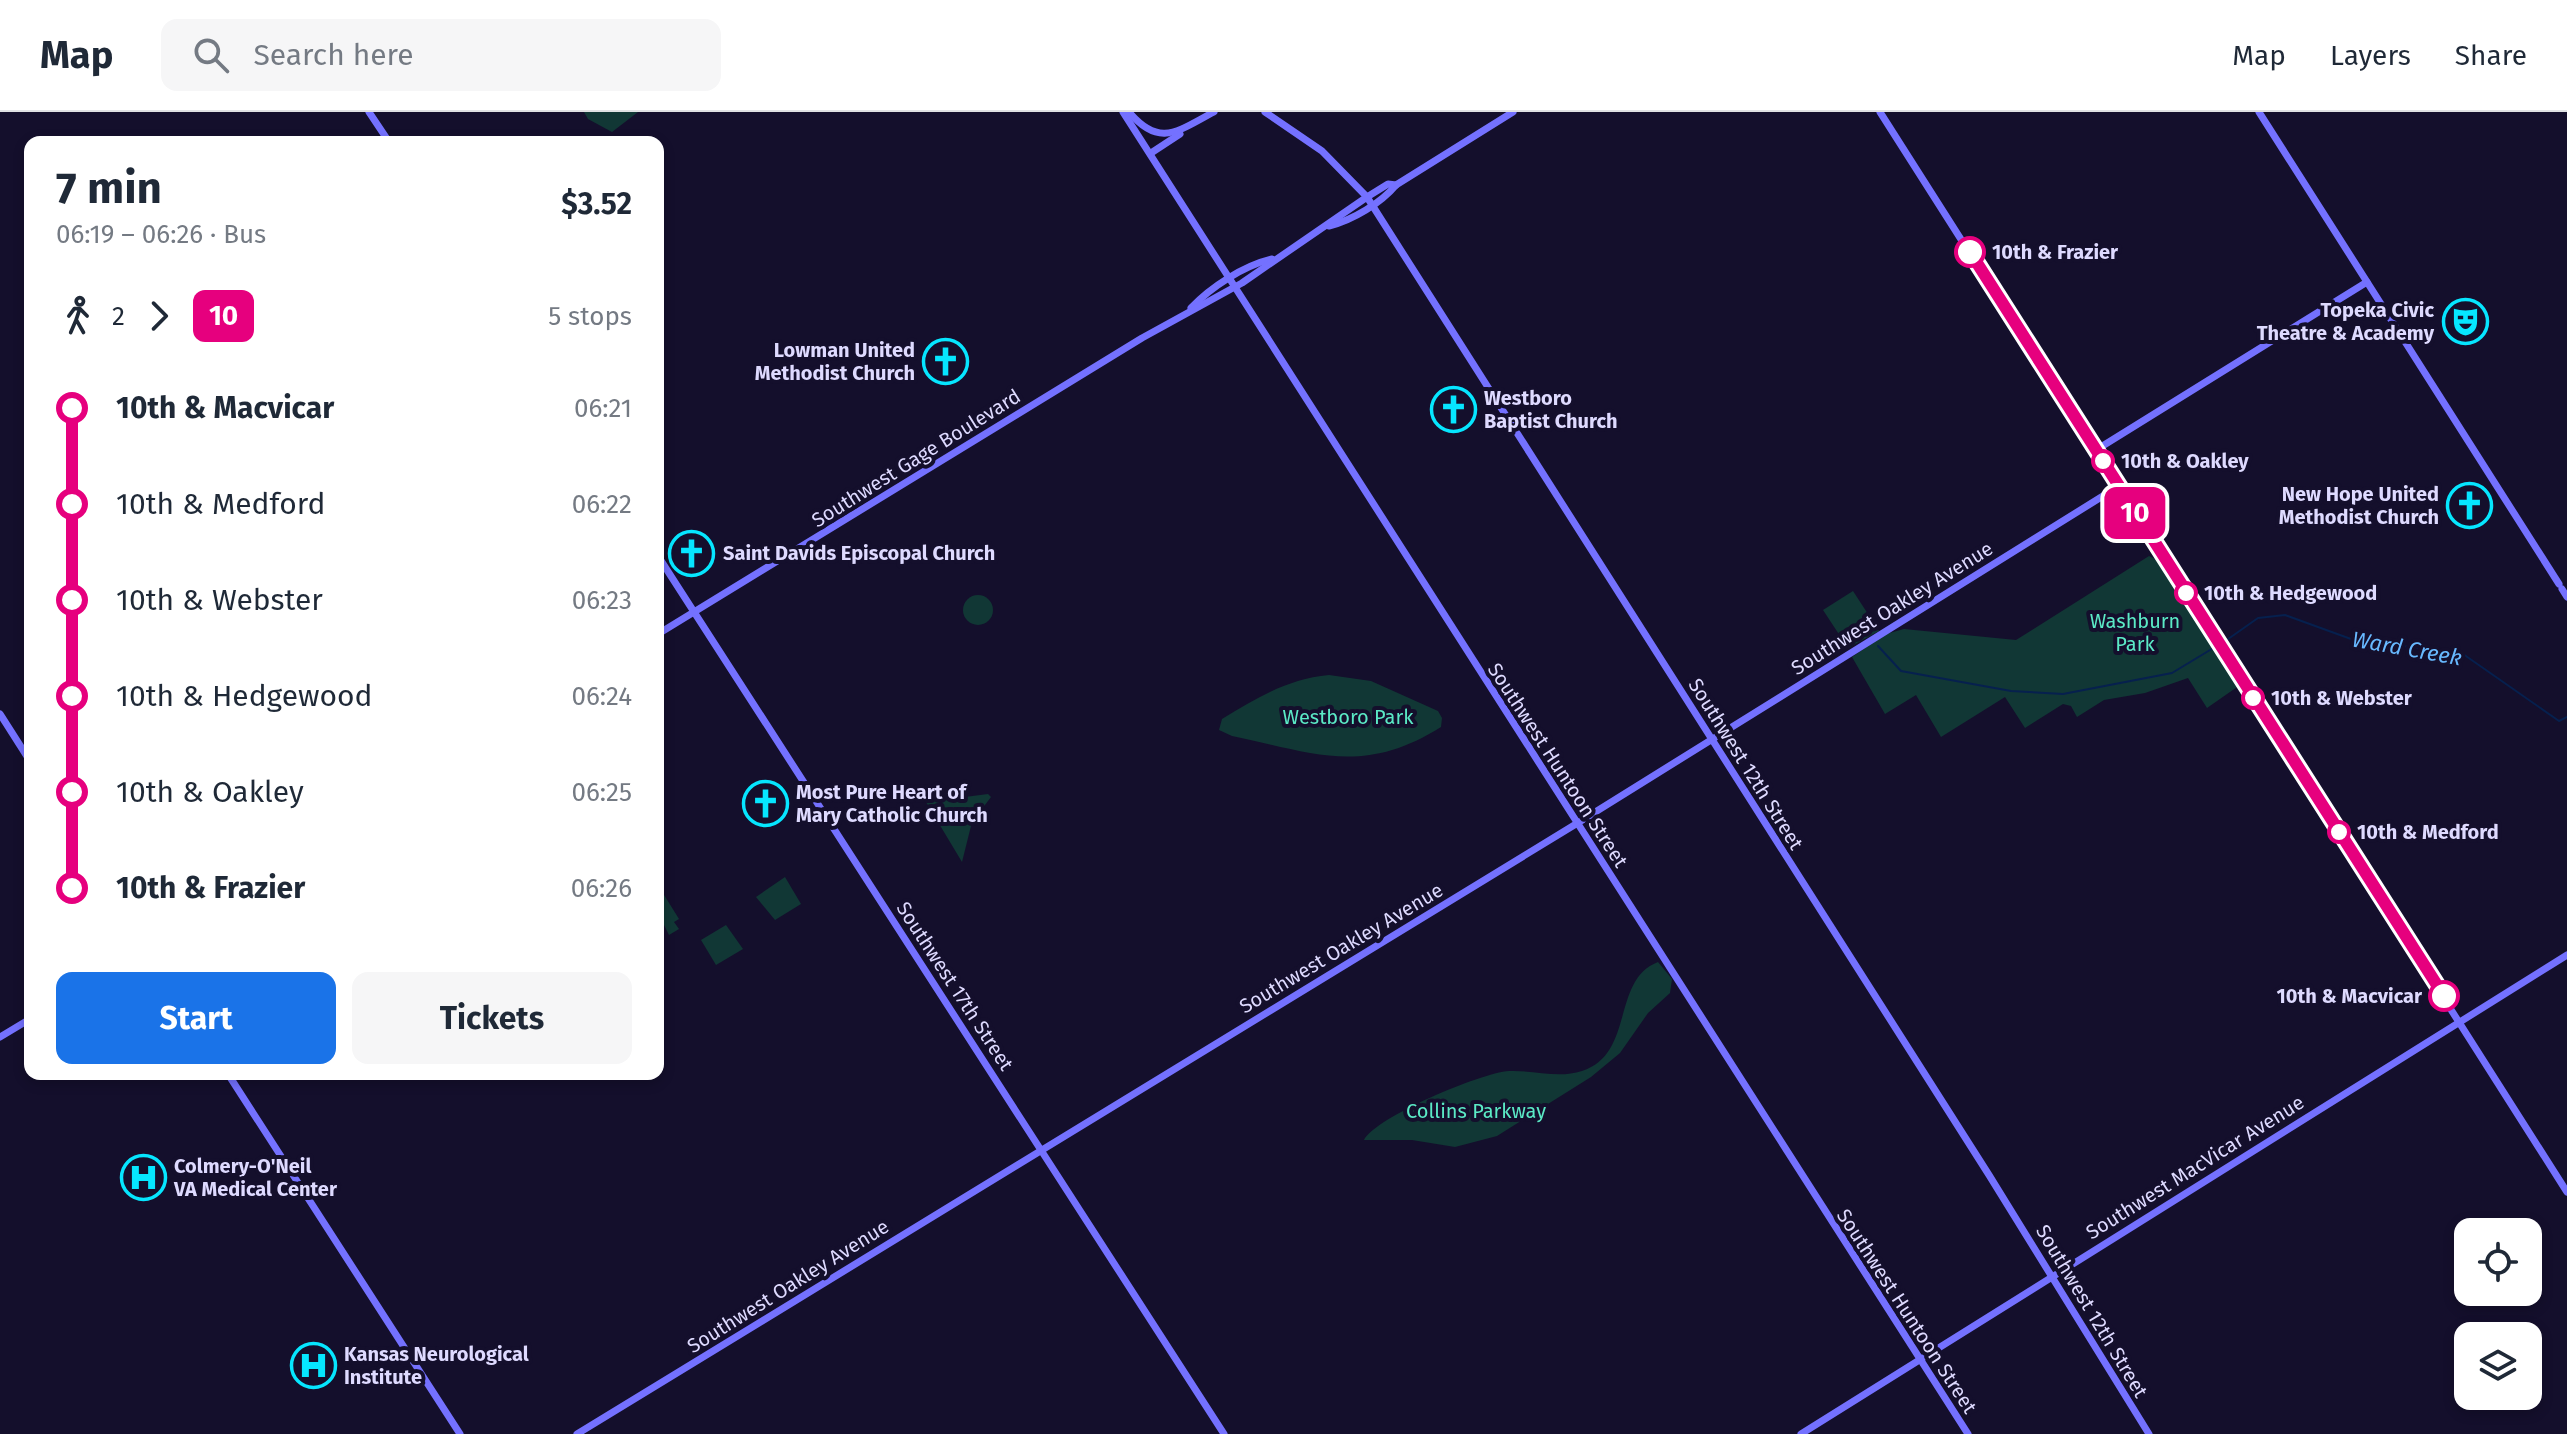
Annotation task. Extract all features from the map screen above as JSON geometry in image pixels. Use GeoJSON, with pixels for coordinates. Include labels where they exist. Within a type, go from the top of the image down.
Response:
{"type":"FeatureCollection","features":[{"type":"Feature","properties":{"kind":"main road"},"geometry":{"type":"LineString","coordinates":[[369,112],[385,136]]}},
{"type":"Feature","properties":{"kind":"main road"},"geometry":{"type":"LineString","coordinates":[[1126,112],[1147,130],[1165,134],[1177,132],[1214,112]]}},
{"type":"Feature","properties":{"kind":"main road","name":"Southwest Huntoon Street"},"geometry":{"type":"LineString","coordinates":[[1126,112],[1576,824],[1968,1434]]}},
{"type":"Feature","properties":{"kind":"main road","name":"Southwest 12th Street"},"geometry":{"type":"LineString","coordinates":[[1265,112],[1293,128],[1334,162],[1367,197],[2052,1276],[2149,1434]]}},
{"type":"Feature","properties":{"kind":"main road","name":"Southwest Gage Boulevard"},"geometry":{"type":"LineString","coordinates":[[1327,226],[1343,222],[1372,205],[1396,185],[1513,112]]}},
{"type":"Feature","properties":{"kind":"main road"},"geometry":{"type":"LineString","coordinates":[[1880,112],[2567,1192]]}},
{"type":"Feature","properties":{"kind":"main road"},"geometry":{"type":"LineString","coordinates":[[2259,112],[2563,590]]}},
{"type":"Feature","properties":{"kind":"main road"},"geometry":{"type":"LineString","coordinates":[[1151,153],[1205,117]]}},
{"type":"Feature","properties":{"kind":"main road","name":"Southwest Gage Boulevard"},"geometry":{"type":"LineString","coordinates":[[664,630],[1191,309],[1209,303],[1233,283],[1327,226],[1338,214],[1388,184],[1396,185]]}},
{"type":"Feature","properties":{"kind":"main road"},"geometry":{"type":"LineString","coordinates":[[2096,450],[2367,282]]}},
{"type":"Feature","properties":{"kind":"main road","name":"Southwest Oakley Avenue"},"geometry":{"type":"LineString","coordinates":[[577,1434],[1576,824],[2119,486]]}},
{"type":"Feature","properties":{"kind":"main road","name":"Southwest 17th Street"},"geometry":{"type":"LineString","coordinates":[[664,566],[1224,1434]]}},
{"type":"Feature","properties":{"kind":"main road"},"geometry":{"type":"LineString","coordinates":[[0,714],[24,752]]}},
{"type":"Feature","properties":{"kind":"main road","name":"Southwest MacVicar Avenue"},"geometry":{"type":"LineString","coordinates":[[1801,1434],[2567,955]]}},
{"type":"Feature","properties":{"kind":"main road"},"geometry":{"type":"LineString","coordinates":[[0,1037],[24,1023]]}},
{"type":"Feature","properties":{"kind":"main road"},"geometry":{"type":"LineString","coordinates":[[232,1080],[460,1434]]}},
{"type":"Feature","properties":{"kind":"green space"},"geometry":{"type":"Polygon","coordinates":[[[584,112],[638,112],[612,132],[588,119],[584,112]]]}},
{"type":"Feature","properties":{"kind":"green space","name":"Washburn Park"},"geometry":{"type":"Polygon","coordinates":[[[2149,556],[2162,562],[2240,685],[2207,708],[2188,678],[2145,693],[2104,700],[2077,717],[2071,706],[2063,704],[2025,728],[2005,697],[1941,737],[1916,695],[1885,714],[1852,657],[1886,634],[1904,629],[2016,640],[2149,556]]]}},
{"type":"Feature","properties":{"kind":"green space"},"geometry":{"type":"Polygon","coordinates":[[[1853,591],[1879,631],[1848,648],[1823,610],[1853,591]]]}},
{"type":"Feature","properties":{"kind":"green space"},"geometry":{"type":"Polygon","coordinates":[[[978,595],[989,599],[993,610],[989,621],[978,625],[967,621],[963,610],[967,599],[978,595]]]}},
{"type":"Feature","properties":{"kind":"green space","name":"Westboro Park"},"geometry":{"type":"Polygon","coordinates":[[[1329,675],[1371,681],[1438,711],[1442,718],[1441,727],[1413,742],[1362,756],[1314,754],[1232,736],[1219,730],[1222,719],[1260,697],[1286,685],[1329,675]]]}},
{"type":"Feature","properties":{"kind":"green space"},"geometry":{"type":"Polygon","coordinates":[[[988,794],[991,797],[972,822],[962,862],[926,802],[988,794]]]}},
{"type":"Feature","properties":{"kind":"green space"},"geometry":{"type":"Polygon","coordinates":[[[785,877],[801,904],[775,920],[756,897],[785,877]]]}},
{"type":"Feature","properties":{"kind":"green space"},"geometry":{"type":"Polygon","coordinates":[[[664,895],[679,919],[674,922],[679,929],[669,935],[664,925],[664,895]]]}},
{"type":"Feature","properties":{"kind":"green space"},"geometry":{"type":"Polygon","coordinates":[[[726,925],[743,949],[716,965],[701,940],[726,925]]]}},
{"type":"Feature","properties":{"kind":"green space","name":"Collins Parkway"},"geometry":{"type":"Polygon","coordinates":[[[1658,962],[1672,979],[1670,993],[1648,1013],[1620,1053],[1591,1077],[1497,1136],[1455,1147],[1412,1140],[1364,1140],[1372,1131],[1408,1109],[1476,1079],[1509,1071],[1573,1073],[1599,1062],[1617,1034],[1634,984],[1643,971],[1658,962]]]}},
{"type":"Feature","properties":{"kind":"waterway","name":"Ward Creek"},"geometry":{"type":"LineString","coordinates":[[2221,644],[2258,618],[2285,615],[2351,639],[2463,654],[2559,721],[2567,717]]}},
{"type":"Feature","properties":{"kind":"waterway","name":"Ward Creek"},"geometry":{"type":"LineString","coordinates":[[1878,646],[1901,671],[2011,691],[2063,694],[2172,673],[2215,647]]}},
{"type":"Feature","properties":{"kind":"bus line","name":"10"},"geometry":{"type":"LineString","coordinates":[[1970,252],[2444,996]]}},
{"type":"Feature","properties":{"kind":"place","name":"10th & Frazier"},"geometry":{"type":"Point","coordinates":[1970,252]}},
{"type":"Feature","properties":{"kind":"place","name":"Topeka Civic Theatre & Academy"},"geometry":{"type":"Point","coordinates":[2465,321]}},
{"type":"Feature","properties":{"kind":"place","name":"Lowman United Methodist Church"},"geometry":{"type":"Point","coordinates":[946,362]}},
{"type":"Feature","properties":{"kind":"place","name":"Westboro Baptist Church"},"geometry":{"type":"Point","coordinates":[1453,409]}},
{"type":"Feature","properties":{"kind":"place","name":"10th & Oakley"},"geometry":{"type":"Point","coordinates":[2103,461]}},
{"type":"Feature","properties":{"kind":"place","name":"New Hope United Methodist Church"},"geometry":{"type":"Point","coordinates":[2470,506]}},
{"type":"Feature","properties":{"kind":"place","name":"Saint Davids Episcopal Church"},"geometry":{"type":"Point","coordinates":[692,553]}},
{"type":"Feature","properties":{"kind":"place","name":"10th & Hedgewood"},"geometry":{"type":"Point","coordinates":[2186,593]}},
{"type":"Feature","properties":{"kind":"place","name":"10th & Webster"},"geometry":{"type":"Point","coordinates":[2253,698]}},
{"type":"Feature","properties":{"kind":"place","name":"Most Pure Heart of Mary Catholic Church"},"geometry":{"type":"Point","coordinates":[765,804]}},
{"type":"Feature","properties":{"kind":"place","name":"10th & Medford"},"geometry":{"type":"Point","coordinates":[2339,832]}},
{"type":"Feature","properties":{"kind":"place","name":"10th & Macvicar"},"geometry":{"type":"Point","coordinates":[2444,996]}},
{"type":"Feature","properties":{"kind":"place","name":"Colmery-O'Neil VA Medical Center"},"geometry":{"type":"Point","coordinates":[143,1177]}},
{"type":"Feature","properties":{"kind":"place","name":"Kansas Neurological Institute"},"geometry":{"type":"Point","coordinates":[313,1365]}}]}
